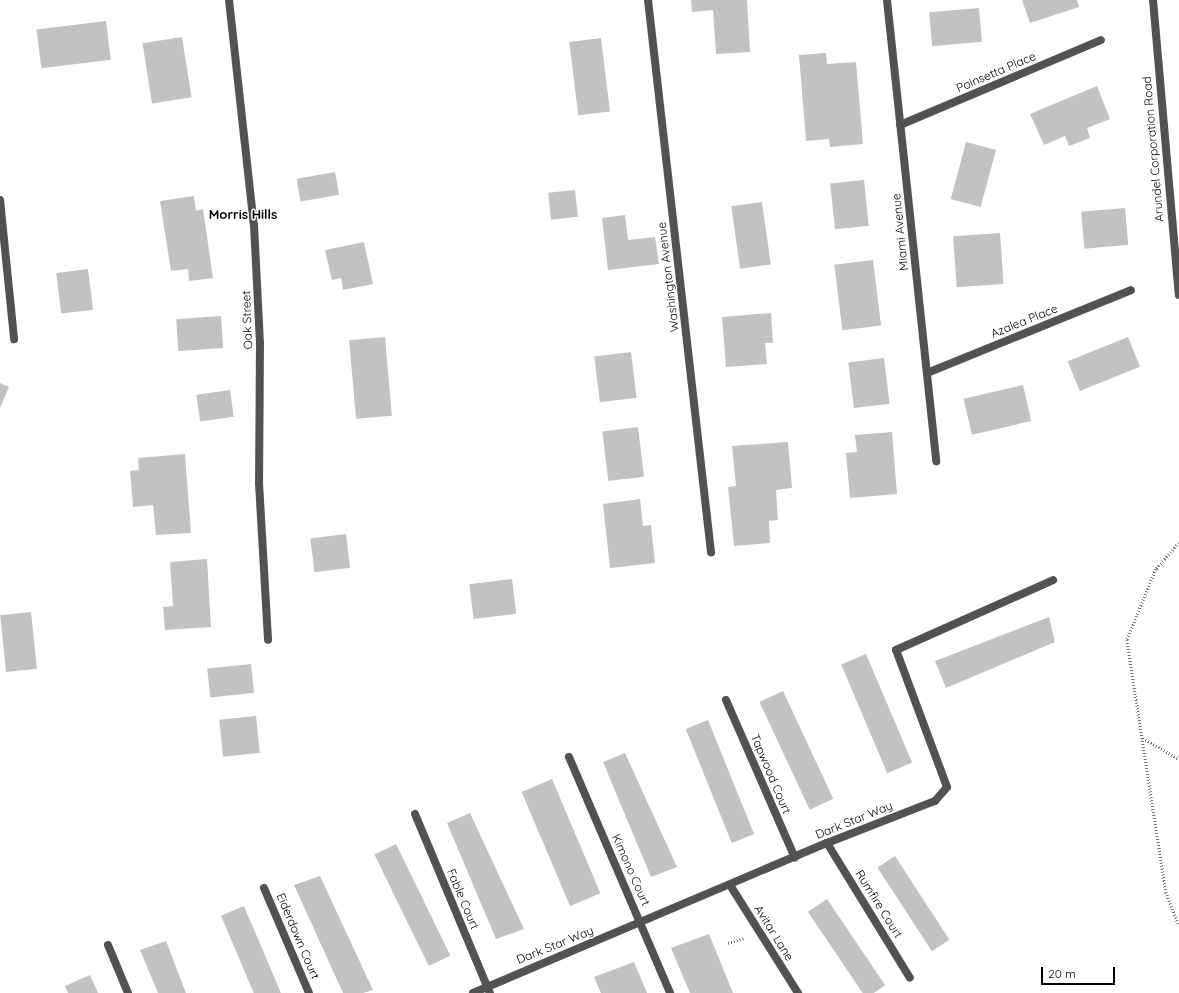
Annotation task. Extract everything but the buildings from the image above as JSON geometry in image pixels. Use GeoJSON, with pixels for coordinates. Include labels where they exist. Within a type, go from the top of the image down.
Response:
{"type":"FeatureCollection","features":[{"type":"Feature","properties":{"kind":"street","name":"Oak Street"},"geometry":{"type":"LineString","coordinates":[[229,0],[254,225],[260,343],[259,483],[268,640]]}},
{"type":"Feature","properties":{"kind":"street","name":"Washington Avenue"},"geometry":{"type":"LineString","coordinates":[[648,0],[711,552]]}},
{"type":"Feature","properties":{"kind":"street","name":"Miami Avenue"},"geometry":{"type":"LineString","coordinates":[[887,0],[936,461]]}},
{"type":"Feature","properties":{"kind":"street","name":"Arundel Corporation Road"},"geometry":{"type":"LineString","coordinates":[[1153,0],[1179,296]]}},
{"type":"Feature","properties":{"kind":"street","name":"Poinsetta Place"},"geometry":{"type":"LineString","coordinates":[[900,125],[1101,40]]}},
{"type":"Feature","properties":{"kind":"street"},"geometry":{"type":"LineString","coordinates":[[0,200],[14,339]]}},
{"type":"Feature","properties":{"kind":"street","name":"Azalea Place"},"geometry":{"type":"LineString","coordinates":[[927,374],[1131,290]]}},
{"type":"Feature","properties":{"kind":"street","name":"Dark Star Way"},"geometry":{"type":"LineString","coordinates":[[473,993],[488,989],[827,843],[935,801],[947,787],[896,650],[1053,580]]}},
{"type":"Feature","properties":{"kind":"street","name":"Tapwood Court"},"geometry":{"type":"LineString","coordinates":[[726,700],[795,858]]}},
{"type":"Feature","properties":{"kind":"street","name":"Kimono Court"},"geometry":{"type":"LineString","coordinates":[[569,757],[641,922],[670,993]]}},
{"type":"Feature","properties":{"kind":"street","name":"Fable Court"},"geometry":{"type":"LineString","coordinates":[[415,814],[488,989]]}},
{"type":"Feature","properties":{"kind":"street","name":"Rumfire Court"},"geometry":{"type":"LineString","coordinates":[[827,843],[910,978]]}},
{"type":"Feature","properties":{"kind":"street","name":"Avitar Lane"},"geometry":{"type":"LineString","coordinates":[[730,885],[798,993]]}},
{"type":"Feature","properties":{"kind":"street","name":"Eiderdown Court"},"geometry":{"type":"LineString","coordinates":[[264,888],[310,993]]}},
{"type":"Feature","properties":{"kind":"street"},"geometry":{"type":"LineString","coordinates":[[108,945],[128,993]]}},
{"type":"Feature","properties":{"kind":"path"},"geometry":{"type":"LineString","coordinates":[[1179,543],[1156,569],[1127,640],[1166,892],[1179,926]]}},
{"type":"Feature","properties":{"kind":"path"},"geometry":{"type":"LineString","coordinates":[[1142,738],[1179,759]]}},
{"type":"Feature","properties":{"kind":"path"},"geometry":{"type":"LineString","coordinates":[[728,943],[744,938]]}},
{"type":"Feature","properties":{"kind":"district","name":"Morris Hills"},"geometry":{"type":"Point","coordinates":[243,214]}}]}
